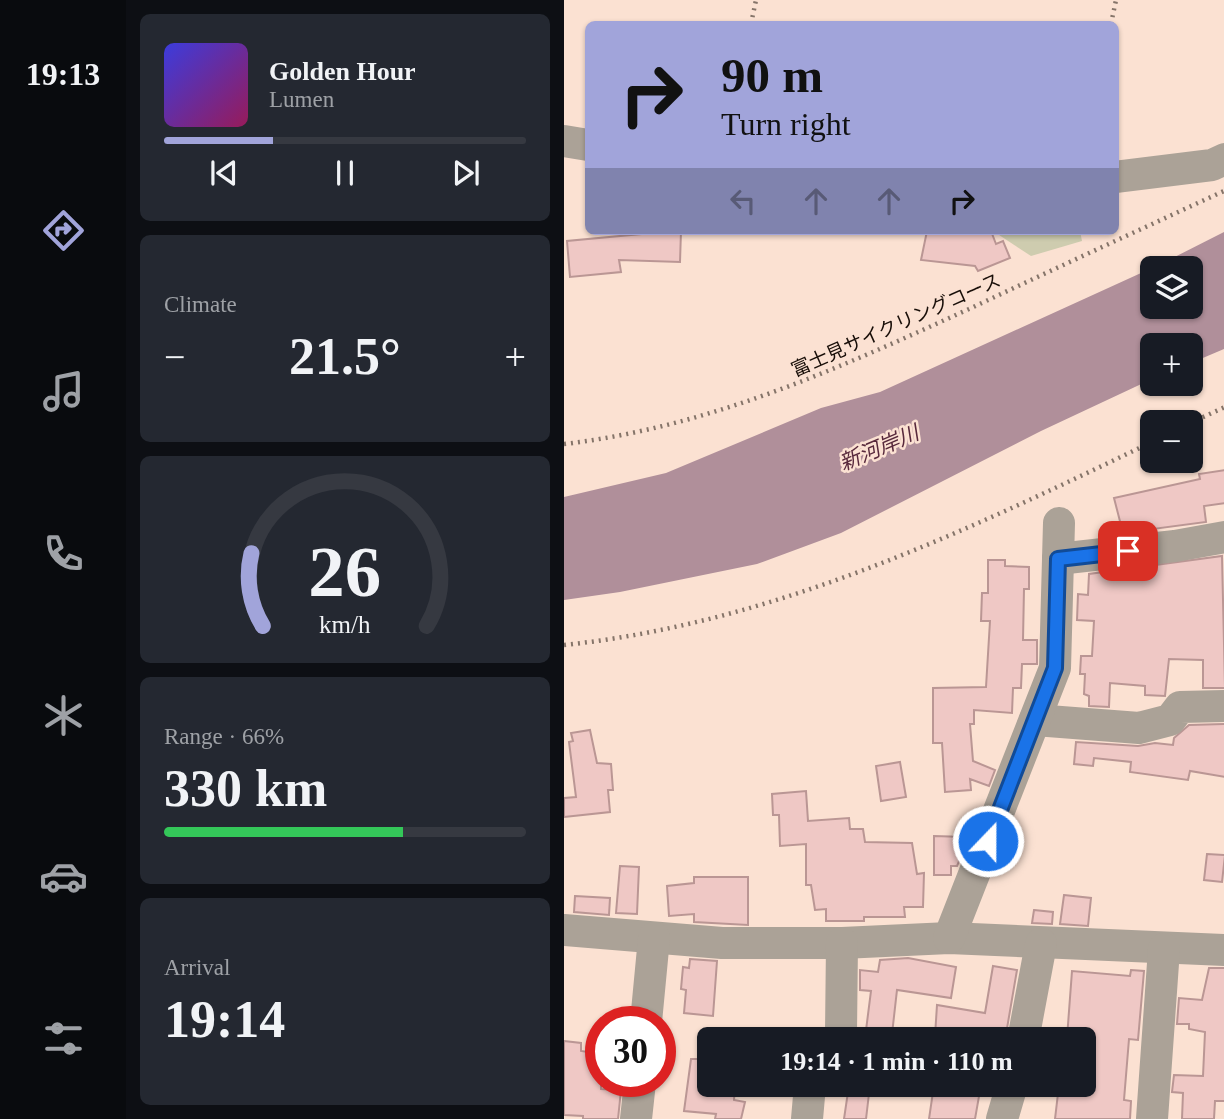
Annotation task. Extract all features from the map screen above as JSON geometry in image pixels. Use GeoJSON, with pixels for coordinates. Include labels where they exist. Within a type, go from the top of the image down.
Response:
{"type":"FeatureCollection","features":[{"type":"Feature","properties":{"kind":"street"},"geometry":{"type":"LineString","coordinates":[[564,141],[585,144]]}},
{"type":"Feature","properties":{"kind":"street"},"geometry":{"type":"LineString","coordinates":[[1119,177],[1212,165],[1224,159]]}},
{"type":"Feature","properties":{"kind":"street"},"geometry":{"type":"LineString","coordinates":[[949,938],[1055,668],[1059,523]]}},
{"type":"Feature","properties":{"kind":"street"},"geometry":{"type":"LineString","coordinates":[[1058,559],[1175,546],[1224,537]]}},
{"type":"Feature","properties":{"kind":"street"},"geometry":{"type":"LineString","coordinates":[[1035,720],[1139,727],[1170,720],[1179,707],[1224,706]]}},
{"type":"Feature","properties":{"kind":"street"},"geometry":{"type":"LineString","coordinates":[[564,930],[722,943],[842,943],[949,938],[1224,950]]}},
{"type":"Feature","properties":{"kind":"street"},"geometry":{"type":"LineString","coordinates":[[648,1006],[654,938]]}},
{"type":"Feature","properties":{"kind":"street"},"geometry":{"type":"LineString","coordinates":[[841,1027],[842,943]]}},
{"type":"Feature","properties":{"kind":"street"},"geometry":{"type":"LineString","coordinates":[[1025,1027],[1041,944]]}},
{"type":"Feature","properties":{"kind":"street"},"geometry":{"type":"LineString","coordinates":[[1152,1119],[1164,949]]}},
{"type":"Feature","properties":{"kind":"street"},"geometry":{"type":"LineString","coordinates":[[636,1119],[638,1097]]}},
{"type":"Feature","properties":{"kind":"street"},"geometry":{"type":"LineString","coordinates":[[807,1119],[809,1097]]}},
{"type":"Feature","properties":{"kind":"street"},"geometry":{"type":"LineString","coordinates":[[1002,1119],[1008,1097]]}},
{"type":"Feature","properties":{"kind":"path"},"geometry":{"type":"LineString","coordinates":[[752,21],[756,0]]}},
{"type":"Feature","properties":{"kind":"path"},"geometry":{"type":"LineString","coordinates":[[1112,21],[1116,0]]}},
{"type":"Feature","properties":{"kind":"path","name":"富士見サイクリングコース"},"geometry":{"type":"LineString","coordinates":[[564,444],[689,421],[784,390],[875,352],[1224,191]]}},
{"type":"Feature","properties":{"kind":"path"},"geometry":{"type":"LineString","coordinates":[[1203,417],[1224,407]]}},
{"type":"Feature","properties":{"kind":"path"},"geometry":{"type":"LineString","coordinates":[[564,645],[705,621],[837,582],[905,555],[1140,447]]}},
{"type":"Feature","properties":{"kind":"shaded area"},"geometry":{"type":"Polygon","coordinates":[[[999,235],[1081,235],[1082,241],[1031,256],[999,235]]]}},
{"type":"Feature","properties":{"kind":"water","name":"新河岸川"},"geometry":{"type":"Polygon","coordinates":[[[1224,232],[1224,349],[1203,358],[1203,333],[1140,333],[1140,385],[1041,431],[841,533],[757,564],[620,592],[564,600],[564,497],[666,473],[821,408],[880,392],[1140,273],[1140,319],[1203,319],[1203,256],[1177,256],[1224,232]]]}},
{"type":"Feature","properties":{"kind":"building"},"geometry":{"type":"Polygon","coordinates":[[[630,235],[681,235],[680,262],[619,260],[621,272],[570,277],[567,241],[630,235]]]}},
{"type":"Feature","properties":{"kind":"building"},"geometry":{"type":"Polygon","coordinates":[[[926,235],[993,235],[996,244],[1003,241],[1010,258],[978,271],[975,266],[921,260],[926,235]]]}},
{"type":"Feature","properties":{"kind":"building"},"geometry":{"type":"Polygon","coordinates":[[[1225,470],[1225,503],[1204,506],[1206,522],[1123,533],[1114,498],[1200,479],[1199,474],[1225,470]]]}},
{"type":"Feature","properties":{"kind":"building"},"geometry":{"type":"Polygon","coordinates":[[[1222,556],[1225,688],[1203,688],[1203,660],[1169,659],[1165,696],[1145,695],[1145,686],[1110,683],[1109,707],[1089,706],[1089,696],[1084,694],[1085,674],[1080,674],[1081,656],[1092,656],[1094,621],[1077,620],[1078,594],[1088,595],[1089,574],[1222,556]]]}},
{"type":"Feature","properties":{"kind":"building"},"geometry":{"type":"Polygon","coordinates":[[[988,560],[1005,560],[1005,566],[1029,567],[1029,589],[1024,589],[1023,640],[1037,640],[1037,664],[1022,664],[1021,688],[1013,688],[1012,713],[974,710],[974,724],[970,724],[973,761],[995,770],[989,786],[970,779],[971,790],[945,792],[942,743],[933,743],[933,688],[986,687],[990,621],[981,621],[982,593],[988,593],[988,560]]]}},
{"type":"Feature","properties":{"kind":"building"},"geometry":{"type":"Polygon","coordinates":[[[1225,724],[1225,777],[1190,771],[1188,780],[1130,772],[1131,762],[1094,758],[1093,766],[1074,764],[1076,742],[1173,745],[1174,738],[1189,725],[1225,724]]]}},
{"type":"Feature","properties":{"kind":"building"},"geometry":{"type":"Polygon","coordinates":[[[590,730],[597,763],[611,764],[613,790],[608,790],[610,812],[564,817],[564,798],[576,797],[569,742],[573,741],[571,733],[590,730]]]}},
{"type":"Feature","properties":{"kind":"building"},"geometry":{"type":"Polygon","coordinates":[[[900,762],[906,797],[881,801],[876,766],[900,762]]]}},
{"type":"Feature","properties":{"kind":"building"},"geometry":{"type":"Polygon","coordinates":[[[806,791],[808,821],[849,818],[850,829],[863,829],[865,842],[912,843],[917,874],[924,873],[923,907],[904,907],[905,917],[826,921],[826,909],[815,910],[811,885],[806,885],[806,844],[780,846],[779,815],[773,815],[772,794],[806,791]]]}},
{"type":"Feature","properties":{"kind":"building"},"geometry":{"type":"Polygon","coordinates":[[[934,836],[965,837],[965,848],[957,866],[951,866],[951,875],[934,875],[934,836]]]}},
{"type":"Feature","properties":{"kind":"building"},"geometry":{"type":"Polygon","coordinates":[[[1207,854],[1225,855],[1222,882],[1204,880],[1207,854]]]}},
{"type":"Feature","properties":{"kind":"building"},"geometry":{"type":"Polygon","coordinates":[[[620,866],[639,867],[637,914],[616,913],[620,866]]]}},
{"type":"Feature","properties":{"kind":"building"},"geometry":{"type":"Polygon","coordinates":[[[694,877],[748,877],[748,925],[694,922],[694,914],[669,916],[667,886],[694,883],[694,877]]]}},
{"type":"Feature","properties":{"kind":"building"},"geometry":{"type":"Polygon","coordinates":[[[1064,895],[1091,898],[1088,926],[1060,924],[1064,895]]]}},
{"type":"Feature","properties":{"kind":"building"},"geometry":{"type":"Polygon","coordinates":[[[575,896],[610,898],[609,915],[574,912],[575,896]]]}},
{"type":"Feature","properties":{"kind":"building"},"geometry":{"type":"Polygon","coordinates":[[[1034,910],[1053,912],[1052,924],[1032,923],[1034,910]]]}},
{"type":"Feature","properties":{"kind":"building"},"geometry":{"type":"Polygon","coordinates":[[[908,958],[956,967],[951,998],[897,990],[893,1027],[866,1027],[871,991],[860,990],[860,970],[878,972],[880,960],[908,958]]]}},
{"type":"Feature","properties":{"kind":"building"},"geometry":{"type":"Polygon","coordinates":[[[690,959],[717,961],[713,1016],[684,1013],[686,990],[681,989],[683,967],[689,968],[690,959]]]}},
{"type":"Feature","properties":{"kind":"building"},"geometry":{"type":"Polygon","coordinates":[[[993,966],[1017,970],[1007,1027],[936,1027],[937,1005],[985,1013],[993,966]]]}},
{"type":"Feature","properties":{"kind":"building"},"geometry":{"type":"Polygon","coordinates":[[[1209,968],[1225,968],[1225,1101],[1215,1101],[1214,1119],[1182,1119],[1183,1093],[1172,1092],[1174,1075],[1203,1076],[1205,1032],[1189,1029],[1189,1024],[1177,1024],[1179,998],[1202,1000],[1209,968]]]}},
{"type":"Feature","properties":{"kind":"building"},"geometry":{"type":"Polygon","coordinates":[[[1131,970],[1144,971],[1138,1040],[1129,1039],[1124,1100],[1131,1101],[1130,1119],[1055,1119],[1058,1097],[1096,1097],[1096,1027],[1068,1027],[1072,971],[1130,976],[1131,970]]]}},
{"type":"Feature","properties":{"kind":"building"},"geometry":{"type":"Polygon","coordinates":[[[564,1041],[581,1043],[581,1051],[585,1052],[585,1097],[620,1097],[618,1119],[583,1119],[583,1116],[564,1115],[564,1041]]]}},
{"type":"Feature","properties":{"kind":"building"},"geometry":{"type":"Polygon","coordinates":[[[691,1059],[697,1059],[697,1097],[734,1097],[734,1100],[745,1102],[741,1119],[715,1119],[716,1114],[684,1111],[691,1059]]]}},
{"type":"Feature","properties":{"kind":"building"},"geometry":{"type":"Polygon","coordinates":[[[847,1097],[869,1097],[866,1119],[844,1119],[847,1097]]]}},
{"type":"Feature","properties":{"kind":"building"},"geometry":{"type":"Polygon","coordinates":[[[932,1097],[979,1097],[975,1119],[929,1119],[932,1097]]]}},
{"type":"Feature","properties":{"kind":"route"},"geometry":{"type":"LineString","coordinates":[[988,841],[1055,668],[1058,559],[1128,551]]}}]}
